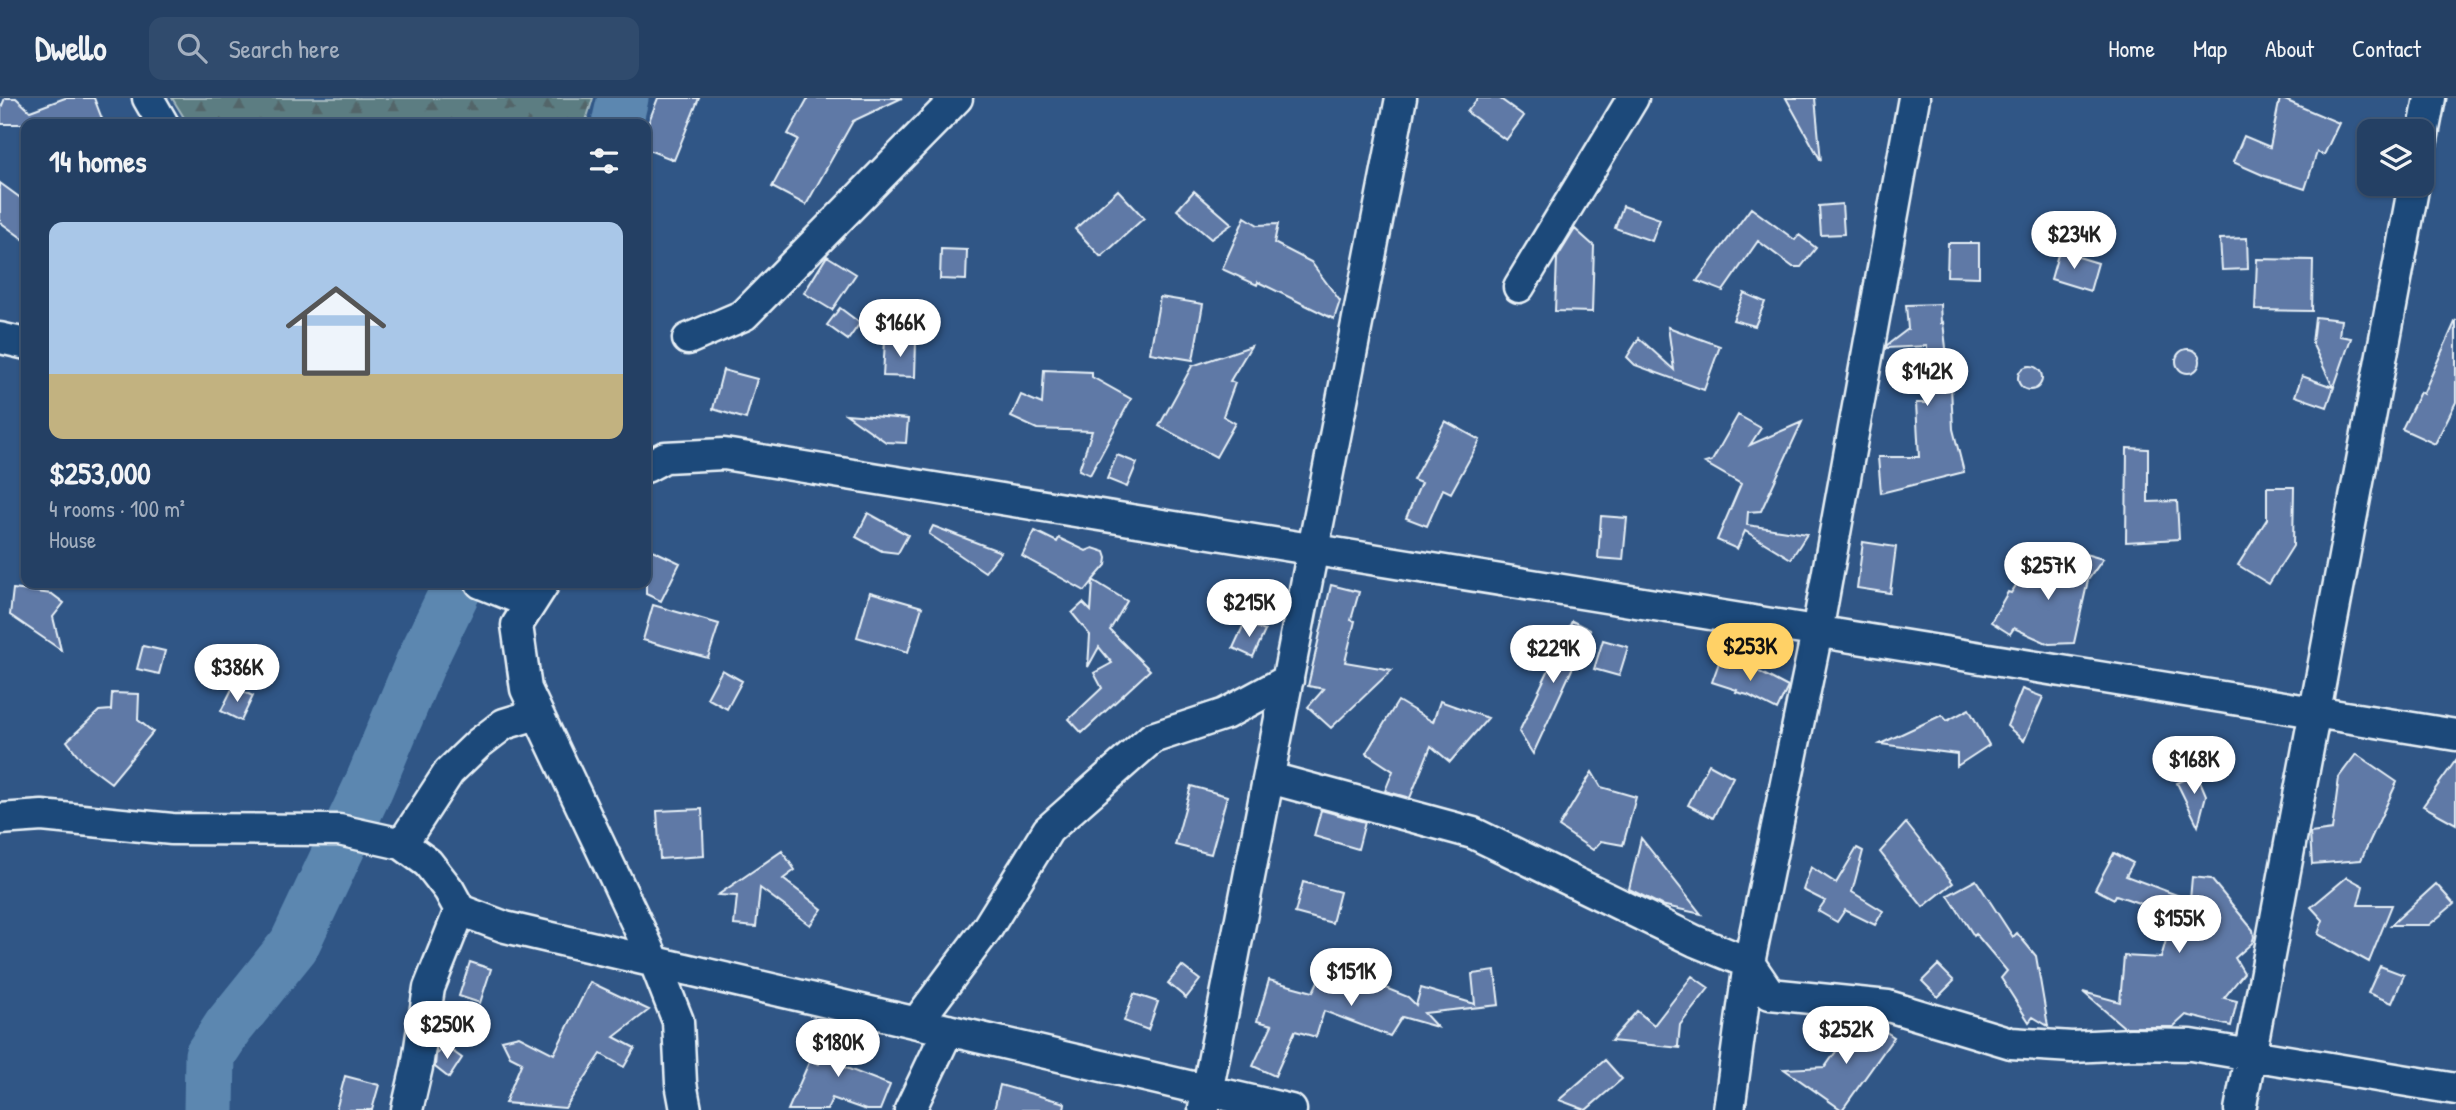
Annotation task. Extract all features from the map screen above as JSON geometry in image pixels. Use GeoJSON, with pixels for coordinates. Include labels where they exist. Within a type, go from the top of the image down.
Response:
{"type":"FeatureCollection","features":[{"type":"Feature","properties":{"kind":"street"},"geometry":{"type":"LineString","coordinates":[[148,98],[160,119]]}},
{"type":"Feature","properties":{"kind":"street"},"geometry":{"type":"LineString","coordinates":[[688,339],[744,315],[957,98]]}},
{"type":"Feature","properties":{"kind":"street"},"geometry":{"type":"LineString","coordinates":[[1205,1100],[1401,98]]}},
{"type":"Feature","properties":{"kind":"street"},"geometry":{"type":"LineString","coordinates":[[1519,287],[1633,98]]}},
{"type":"Feature","properties":{"kind":"street"},"geometry":{"type":"LineString","coordinates":[[1729,1110],[1749,963],[1817,632],[1914,98]]}},
{"type":"Feature","properties":{"kind":"street"},"geometry":{"type":"LineString","coordinates":[[2426,119],[2430,98]]}},
{"type":"Feature","properties":{"kind":"street"},"geometry":{"type":"LineString","coordinates":[[2240,1110],[2412,196]]}},
{"type":"Feature","properties":{"kind":"street"},"geometry":{"type":"LineString","coordinates":[[0,338],[21,343]]}},
{"type":"Feature","properties":{"kind":"street"},"geometry":{"type":"LineString","coordinates":[[651,464],[665,457],[724,454],[2456,736]]}},
{"type":"Feature","properties":{"kind":"street"},"geometry":{"type":"LineString","coordinates":[[509,588],[537,593],[517,625],[526,689],[654,960],[678,1021],[681,1083],[686,1110]]}},
{"type":"Feature","properties":{"kind":"street"},"geometry":{"type":"LineString","coordinates":[[917,1022],[988,927],[1048,830],[1152,738],[1225,714],[1288,680]]}},
{"type":"Feature","properties":{"kind":"street"},"geometry":{"type":"LineString","coordinates":[[402,844],[449,772],[504,724],[537,713]]}},
{"type":"Feature","properties":{"kind":"street"},"geometry":{"type":"LineString","coordinates":[[1270,778],[1473,833],[1695,942],[1749,963],[1770,994],[1888,1006],[2011,1043],[2072,1047],[2191,1045],[2456,1090]]}},
{"type":"Feature","properties":{"kind":"street"},"geometry":{"type":"LineString","coordinates":[[0,819],[42,816],[172,829],[339,830],[402,844],[428,863],[449,890],[460,910],[505,927],[917,1022],[1205,1100],[1291,1110]]}},
{"type":"Feature","properties":{"kind":"street"},"geometry":{"type":"LineString","coordinates":[[407,1110],[417,1067],[429,988],[460,910]]}},
{"type":"Feature","properties":{"kind":"street"},"geometry":{"type":"LineString","coordinates":[[910,1110],[948,1030]]}},
{"type":"Feature","properties":{"kind":"green space"},"geometry":{"type":"Polygon","coordinates":[[[172,98],[593,98],[587,119],[185,119],[172,98]]]}},
{"type":"Feature","properties":{"kind":"building"},"geometry":{"type":"Polygon","coordinates":[[[5,98],[16,98],[30,111],[65,98],[94,98],[102,119],[21,119],[21,124],[1,124],[1,108],[5,98]]]}},
{"type":"Feature","properties":{"kind":"building"},"geometry":{"type":"Polygon","coordinates":[[[658,98],[699,98],[674,160],[651,151],[650,119],[658,98]]]}},
{"type":"Feature","properties":{"kind":"building"},"geometry":{"type":"Polygon","coordinates":[[[808,98],[902,98],[853,121],[806,205],[772,187],[798,139],[788,134],[808,98]]]}},
{"type":"Feature","properties":{"kind":"building"},"geometry":{"type":"Polygon","coordinates":[[[1478,98],[1499,98],[1524,116],[1506,140],[1467,112],[1478,98]]]}},
{"type":"Feature","properties":{"kind":"building"},"geometry":{"type":"Polygon","coordinates":[[[1786,98],[1815,98],[1821,161],[1786,98]]]}},
{"type":"Feature","properties":{"kind":"building"},"geometry":{"type":"Polygon","coordinates":[[[2280,98],[2339,123],[2324,155],[2317,152],[2305,189],[2233,162],[2244,136],[2270,147],[2280,98]]]}},
{"type":"Feature","properties":{"kind":"building"},"geometry":{"type":"Polygon","coordinates":[[[0,183],[21,198],[21,237],[0,222],[0,183]]]}},
{"type":"Feature","properties":{"kind":"building"},"geometry":{"type":"Polygon","coordinates":[[[1118,190],[1144,218],[1101,257],[1075,229],[1118,190]]]}},
{"type":"Feature","properties":{"kind":"building"},"geometry":{"type":"Polygon","coordinates":[[[1194,191],[1232,224],[1211,239],[1177,210],[1194,191]]]}},
{"type":"Feature","properties":{"kind":"building"},"geometry":{"type":"Polygon","coordinates":[[[1842,204],[1844,234],[1821,235],[1819,206],[1842,204]]]}},
{"type":"Feature","properties":{"kind":"building"},"geometry":{"type":"Polygon","coordinates":[[[1623,206],[1660,219],[1652,241],[1615,228],[1623,206]]]}},
{"type":"Feature","properties":{"kind":"building"},"geometry":{"type":"Polygon","coordinates":[[[1751,208],[1795,240],[1799,235],[1816,248],[1801,267],[1793,267],[1758,241],[1723,291],[1697,281],[1751,208]]]}},
{"type":"Feature","properties":{"kind":"building"},"geometry":{"type":"Polygon","coordinates":[[[1245,217],[1258,225],[1278,224],[1274,243],[1311,262],[1340,301],[1334,319],[1258,282],[1257,285],[1222,269],[1245,217]]]}},
{"type":"Feature","properties":{"kind":"building"},"geometry":{"type":"Polygon","coordinates":[[[1575,229],[1594,246],[1592,312],[1555,311],[1557,258],[1575,229]]]}},
{"type":"Feature","properties":{"kind":"building"},"geometry":{"type":"Polygon","coordinates":[[[2247,238],[2248,269],[2222,270],[2220,239],[2247,238]]]}},
{"type":"Feature","properties":{"kind":"building"},"geometry":{"type":"Polygon","coordinates":[[[1948,243],[1979,243],[1979,277],[1947,276],[1948,243]]]}},
{"type":"Feature","properties":{"kind":"building"},"geometry":{"type":"Polygon","coordinates":[[[941,249],[967,250],[966,280],[940,279],[941,249]]]}},
{"type":"Feature","properties":{"kind":"building"},"geometry":{"type":"Polygon","coordinates":[[[2059,251],[2098,263],[2090,291],[2051,279],[2059,251]]]}},
{"type":"Feature","properties":{"kind":"building"},"geometry":{"type":"Polygon","coordinates":[[[827,256],[856,274],[832,310],[804,293],[827,256]]]}},
{"type":"Feature","properties":{"kind":"building"},"geometry":{"type":"Polygon","coordinates":[[[2257,259],[2313,260],[2312,311],[2255,310],[2257,259]]]}},
{"type":"Feature","properties":{"kind":"building"},"geometry":{"type":"Polygon","coordinates":[[[1744,293],[1765,302],[1755,326],[1733,320],[1744,293]]]}},
{"type":"Feature","properties":{"kind":"building"},"geometry":{"type":"Polygon","coordinates":[[[1160,297],[1203,304],[1193,360],[1150,353],[1160,297]]]}},
{"type":"Feature","properties":{"kind":"building"},"geometry":{"type":"Polygon","coordinates":[[[1940,304],[1950,365],[1953,429],[1964,472],[1881,493],[1878,457],[1919,457],[1916,403],[1929,403],[1927,346],[1886,348],[1908,329],[1906,305],[1940,304]]]}},
{"type":"Feature","properties":{"kind":"building"},"geometry":{"type":"Polygon","coordinates":[[[840,308],[860,323],[848,340],[827,325],[840,308]]]}},
{"type":"Feature","properties":{"kind":"building"},"geometry":{"type":"Polygon","coordinates":[[[2315,317],[2341,320],[2339,336],[2351,338],[2327,407],[2295,396],[2302,376],[2333,387],[2312,343],[2315,317]]]}},
{"type":"Feature","properties":{"kind":"building"},"geometry":{"type":"Polygon","coordinates":[[[2456,320],[2456,402],[2435,444],[2402,429],[2420,392],[2423,394],[2456,320]]]}},
{"type":"Feature","properties":{"kind":"building"},"geometry":{"type":"Polygon","coordinates":[[[1668,327],[1720,346],[1704,390],[1635,365],[1627,357],[1639,338],[1674,370],[1668,327]]]}},
{"type":"Feature","properties":{"kind":"building"},"geometry":{"type":"Polygon","coordinates":[[[885,340],[916,341],[915,377],[883,376],[885,340]]]}},
{"type":"Feature","properties":{"kind":"building"},"geometry":{"type":"Polygon","coordinates":[[[1251,346],[1230,381],[1235,383],[1223,416],[1235,423],[1216,457],[1159,426],[1192,366],[1251,346]]]}},
{"type":"Feature","properties":{"kind":"building"},"geometry":{"type":"Polygon","coordinates":[[[2188,349],[2199,356],[2200,361],[2193,372],[2188,373],[2177,366],[2176,361],[2183,350],[2188,349]]]}},
{"type":"Feature","properties":{"kind":"building"},"geometry":{"type":"Polygon","coordinates":[[[2030,366],[2041,373],[2042,378],[2035,389],[2030,390],[2019,383],[2018,378],[2025,367],[2030,366]]]}},
{"type":"Feature","properties":{"kind":"building"},"geometry":{"type":"Polygon","coordinates":[[[723,370],[757,379],[746,419],[713,409],[723,370]]]}},
{"type":"Feature","properties":{"kind":"building"},"geometry":{"type":"Polygon","coordinates":[[[1044,370],[1092,372],[1092,377],[1131,399],[1090,475],[1079,470],[1092,431],[1037,429],[1011,417],[1021,395],[1042,404],[1044,370]]]}},
{"type":"Feature","properties":{"kind":"building"},"geometry":{"type":"Polygon","coordinates":[[[846,414],[908,419],[906,443],[886,442],[846,414]]]}},
{"type":"Feature","properties":{"kind":"building"},"geometry":{"type":"Polygon","coordinates":[[[1738,415],[1761,428],[1750,445],[1802,422],[1761,511],[1748,512],[1747,525],[1807,534],[1791,559],[1745,531],[1737,549],[1717,540],[1741,484],[1705,463],[1712,461],[1738,415]]]}},
{"type":"Feature","properties":{"kind":"building"},"geometry":{"type":"Polygon","coordinates":[[[1445,421],[1480,440],[1451,493],[1443,489],[1427,526],[1406,518],[1421,483],[1413,480],[1445,421]]]}},
{"type":"Feature","properties":{"kind":"building"},"geometry":{"type":"Polygon","coordinates":[[[2127,448],[2148,449],[2148,502],[2177,501],[2179,539],[2126,542],[2127,448]]]}},
{"type":"Feature","properties":{"kind":"building"},"geometry":{"type":"Polygon","coordinates":[[[1117,455],[1137,463],[1127,487],[1107,479],[1117,455]]]}},
{"type":"Feature","properties":{"kind":"building"},"geometry":{"type":"Polygon","coordinates":[[[2267,487],[2294,487],[2293,546],[2269,584],[2238,565],[2267,519],[2267,487]]]}},
{"type":"Feature","properties":{"kind":"building"},"geometry":{"type":"Polygon","coordinates":[[[868,513],[908,535],[898,553],[882,551],[856,537],[868,513]]]}},
{"type":"Feature","properties":{"kind":"building"},"geometry":{"type":"Polygon","coordinates":[[[1601,516],[1627,518],[1623,560],[1598,558],[1601,516]]]}},
{"type":"Feature","properties":{"kind":"building"},"geometry":{"type":"Polygon","coordinates":[[[933,526],[1001,552],[985,572],[929,534],[933,526]]]}},
{"type":"Feature","properties":{"kind":"building"},"geometry":{"type":"Polygon","coordinates":[[[1035,531],[1057,542],[1059,538],[1086,551],[1093,548],[1105,552],[1106,565],[1093,580],[1127,601],[1110,630],[1150,670],[1082,733],[1069,719],[1102,688],[1094,673],[1112,663],[1099,647],[1088,667],[1090,635],[1072,613],[1083,603],[1091,611],[1093,581],[1085,591],[1022,556],[1035,531]]]}},
{"type":"Feature","properties":{"kind":"building"},"geometry":{"type":"Polygon","coordinates":[[[1863,542],[1896,547],[1890,593],[1857,588],[1863,542]]]}},
{"type":"Feature","properties":{"kind":"building"},"geometry":{"type":"Polygon","coordinates":[[[651,549],[680,563],[661,601],[646,594],[646,588],[651,588],[651,549]]]}},
{"type":"Feature","properties":{"kind":"building"},"geometry":{"type":"Polygon","coordinates":[[[2085,554],[2103,559],[2088,580],[2074,643],[2049,644],[2014,628],[2010,634],[1991,622],[2008,592],[2011,593],[2024,573],[2036,562],[2064,576],[2078,556],[2085,554]]]}},
{"type":"Feature","properties":{"kind":"building"},"geometry":{"type":"Polygon","coordinates":[[[1331,585],[1359,592],[1351,620],[1355,621],[1345,662],[1392,670],[1331,728],[1308,707],[1324,689],[1308,686],[1331,585]]]}},
{"type":"Feature","properties":{"kind":"building"},"geometry":{"type":"Polygon","coordinates":[[[13,589],[52,594],[64,603],[53,617],[61,650],[10,615],[13,589]]]}},
{"type":"Feature","properties":{"kind":"building"},"geometry":{"type":"Polygon","coordinates":[[[870,592],[922,607],[908,652],[857,637],[870,592]]]}},
{"type":"Feature","properties":{"kind":"building"},"geometry":{"type":"Polygon","coordinates":[[[653,605],[719,624],[708,658],[643,640],[653,605]]]}},
{"type":"Feature","properties":{"kind":"building"},"geometry":{"type":"Polygon","coordinates":[[[1572,621],[1590,630],[1533,754],[1519,732],[1572,621]]]}},
{"type":"Feature","properties":{"kind":"building"},"geometry":{"type":"Polygon","coordinates":[[[1245,622],[1265,631],[1253,657],[1233,648],[1245,622]]]}},
{"type":"Feature","properties":{"kind":"building"},"geometry":{"type":"Polygon","coordinates":[[[1603,640],[1628,647],[1619,676],[1594,669],[1603,640]]]}},
{"type":"Feature","properties":{"kind":"building"},"geometry":{"type":"Polygon","coordinates":[[[143,646],[165,651],[159,674],[137,669],[143,646]]]}},
{"type":"Feature","properties":{"kind":"building"},"geometry":{"type":"Polygon","coordinates":[[[1721,657],[1752,668],[1788,687],[1777,710],[1736,692],[1737,690],[1712,682],[1721,657]]]}},
{"type":"Feature","properties":{"kind":"building"},"geometry":{"type":"Polygon","coordinates":[[[722,670],[742,681],[727,709],[707,698],[722,670]]]}},
{"type":"Feature","properties":{"kind":"building"},"geometry":{"type":"Polygon","coordinates":[[[233,687],[253,696],[241,721],[221,711],[233,687]]]}},
{"type":"Feature","properties":{"kind":"building"},"geometry":{"type":"Polygon","coordinates":[[[2022,689],[2043,697],[2024,741],[2007,726],[2022,689]]]}},
{"type":"Feature","properties":{"kind":"building"},"geometry":{"type":"Polygon","coordinates":[[[112,693],[139,694],[138,720],[153,732],[111,783],[83,762],[67,741],[99,711],[111,710],[112,693]]]}},
{"type":"Feature","properties":{"kind":"building"},"geometry":{"type":"Polygon","coordinates":[[[1398,701],[1433,722],[1440,701],[1488,718],[1450,762],[1431,746],[1410,798],[1385,791],[1393,771],[1366,753],[1398,701]]]}},
{"type":"Feature","properties":{"kind":"building"},"geometry":{"type":"Polygon","coordinates":[[[1969,709],[1989,745],[1957,766],[1957,754],[1880,744],[1942,715],[1947,721],[1969,709]]]}},
{"type":"Feature","properties":{"kind":"building"},"geometry":{"type":"Polygon","coordinates":[[[2356,754],[2397,782],[2361,860],[2312,864],[2310,833],[2332,830],[2339,777],[2356,754]]]}},
{"type":"Feature","properties":{"kind":"building"},"geometry":{"type":"Polygon","coordinates":[[[2456,760],[2456,824],[2423,806],[2456,760]]]}},
{"type":"Feature","properties":{"kind":"building"},"geometry":{"type":"Polygon","coordinates":[[[1709,764],[1733,777],[1713,818],[1688,805],[1709,764]]]}},
{"type":"Feature","properties":{"kind":"building"},"geometry":{"type":"Polygon","coordinates":[[[1592,772],[1601,787],[1636,797],[1623,845],[1601,841],[1593,850],[1559,827],[1592,772]]]}},
{"type":"Feature","properties":{"kind":"building"},"geometry":{"type":"Polygon","coordinates":[[[2197,774],[2206,795],[2198,826],[2177,783],[2197,774]]]}},
{"type":"Feature","properties":{"kind":"building"},"geometry":{"type":"Polygon","coordinates":[[[1191,786],[1227,796],[1211,854],[1175,845],[1191,786]]]}},
{"type":"Feature","properties":{"kind":"building"},"geometry":{"type":"Polygon","coordinates":[[[702,809],[704,856],[660,859],[657,811],[702,809]]]}},
{"type":"Feature","properties":{"kind":"building"},"geometry":{"type":"Polygon","coordinates":[[[1321,810],[1365,822],[1358,849],[1314,836],[1321,810]]]}},
{"type":"Feature","properties":{"kind":"building"},"geometry":{"type":"Polygon","coordinates":[[[1906,823],[1953,883],[1923,907],[1880,852],[1906,823]]]}},
{"type":"Feature","properties":{"kind":"building"},"geometry":{"type":"Polygon","coordinates":[[[1641,838],[1701,914],[1661,905],[1629,889],[1641,838]]]}},
{"type":"Feature","properties":{"kind":"building"},"geometry":{"type":"Polygon","coordinates":[[[1857,848],[1863,851],[1852,892],[1883,911],[1875,925],[1845,910],[1837,922],[1818,911],[1825,901],[1803,890],[1811,867],[1836,883],[1857,848]]]}},
{"type":"Feature","properties":{"kind":"building"},"geometry":{"type":"Polygon","coordinates":[[[782,851],[795,870],[783,879],[822,909],[810,925],[760,888],[756,927],[734,925],[737,896],[718,895],[782,851]]]}},
{"type":"Feature","properties":{"kind":"building"},"geometry":{"type":"Polygon","coordinates":[[[2114,853],[2133,863],[2126,876],[2190,900],[2192,877],[2211,879],[2253,930],[2252,943],[2235,958],[2244,973],[2224,998],[2237,1001],[2231,1026],[2186,1015],[2173,1027],[2124,1027],[2083,992],[2120,1002],[2124,956],[2161,958],[2173,915],[2116,895],[2114,899],[2095,889],[2114,853]]]}},
{"type":"Feature","properties":{"kind":"building"},"geometry":{"type":"Polygon","coordinates":[[[2347,877],[2363,886],[2358,905],[2392,905],[2369,962],[2318,934],[2323,920],[2311,907],[2347,877]]]}},
{"type":"Feature","properties":{"kind":"building"},"geometry":{"type":"Polygon","coordinates":[[[1976,880],[2013,937],[2017,933],[2036,956],[2048,1026],[2033,1017],[2029,1022],[2001,978],[2007,971],[1976,934],[1974,936],[1948,895],[1976,880]]]}},
{"type":"Feature","properties":{"kind":"building"},"geometry":{"type":"Polygon","coordinates":[[[1303,882],[1340,892],[1332,923],[1295,913],[1303,882]]]}},
{"type":"Feature","properties":{"kind":"building"},"geometry":{"type":"Polygon","coordinates":[[[2436,884],[2454,904],[2429,925],[2391,925],[2436,884]]]}},
{"type":"Feature","properties":{"kind":"building"},"geometry":{"type":"Polygon","coordinates":[[[470,962],[491,969],[480,1003],[459,996],[470,962]]]}},
{"type":"Feature","properties":{"kind":"building"},"geometry":{"type":"Polygon","coordinates":[[[1326,964],[1408,997],[1416,1005],[1421,988],[1475,1004],[1472,974],[1495,971],[1499,1005],[1424,1013],[1437,1027],[1402,1017],[1390,1036],[1324,1011],[1316,1037],[1295,1031],[1275,1076],[1253,1066],[1272,1025],[1257,1021],[1269,980],[1313,992],[1326,964]]]}},
{"type":"Feature","properties":{"kind":"building"},"geometry":{"type":"Polygon","coordinates":[[[1938,965],[1954,981],[1938,997],[1922,981],[1938,965]]]}},
{"type":"Feature","properties":{"kind":"building"},"geometry":{"type":"Polygon","coordinates":[[[1182,966],[1200,980],[1186,998],[1168,983],[1182,966]]]}},
{"type":"Feature","properties":{"kind":"building"},"geometry":{"type":"Polygon","coordinates":[[[2380,966],[2404,975],[2392,1003],[2368,993],[2380,966]]]}},
{"type":"Feature","properties":{"kind":"building"},"geometry":{"type":"Polygon","coordinates":[[[1692,976],[1709,988],[1680,1025],[1678,1046],[1681,1048],[1611,1041],[1637,1011],[1654,1025],[1692,976]]]}},
{"type":"Feature","properties":{"kind":"building"},"geometry":{"type":"Polygon","coordinates":[[[590,982],[649,1010],[614,1037],[635,1048],[624,1067],[601,1054],[565,1108],[505,1103],[522,1062],[510,1056],[502,1040],[519,1036],[554,1054],[590,982]]]}},
{"type":"Feature","properties":{"kind":"building"},"geometry":{"type":"Polygon","coordinates":[[[1134,994],[1158,1002],[1148,1030],[1124,1021],[1134,994]]]}},
{"type":"Feature","properties":{"kind":"building"},"geometry":{"type":"Polygon","coordinates":[[[838,1023],[859,1027],[841,1066],[890,1085],[880,1110],[866,1110],[832,1098],[827,1110],[788,1110],[810,1060],[819,1064],[838,1023]]]}},
{"type":"Feature","properties":{"kind":"building"},"geometry":{"type":"Polygon","coordinates":[[[1880,1028],[1894,1037],[1842,1110],[1784,1069],[1825,1067],[1852,1029],[1880,1028]]]}},
{"type":"Feature","properties":{"kind":"building"},"geometry":{"type":"Polygon","coordinates":[[[444,1045],[462,1058],[449,1078],[435,1067],[436,1055],[444,1045]]]}},
{"type":"Feature","properties":{"kind":"building"},"geometry":{"type":"Polygon","coordinates":[[[1605,1060],[1622,1079],[1586,1110],[1559,1100],[1605,1060]]]}},
{"type":"Feature","properties":{"kind":"building"},"geometry":{"type":"Polygon","coordinates":[[[345,1076],[379,1085],[372,1110],[336,1110],[345,1076]]]}},
{"type":"Feature","properties":{"kind":"building"},"geometry":{"type":"Polygon","coordinates":[[[1000,1085],[1065,1103],[1064,1110],[994,1110],[1000,1085]]]}},
{"type":"Feature","properties":{"kind":"waterway"},"geometry":{"type":"LineString","coordinates":[[618,119],[623,98]]}},
{"type":"Feature","properties":{"kind":"waterway"},"geometry":{"type":"LineString","coordinates":[[209,1110],[210,1055],[229,1026],[294,945],[368,788],[420,664],[457,588]]}}]}
